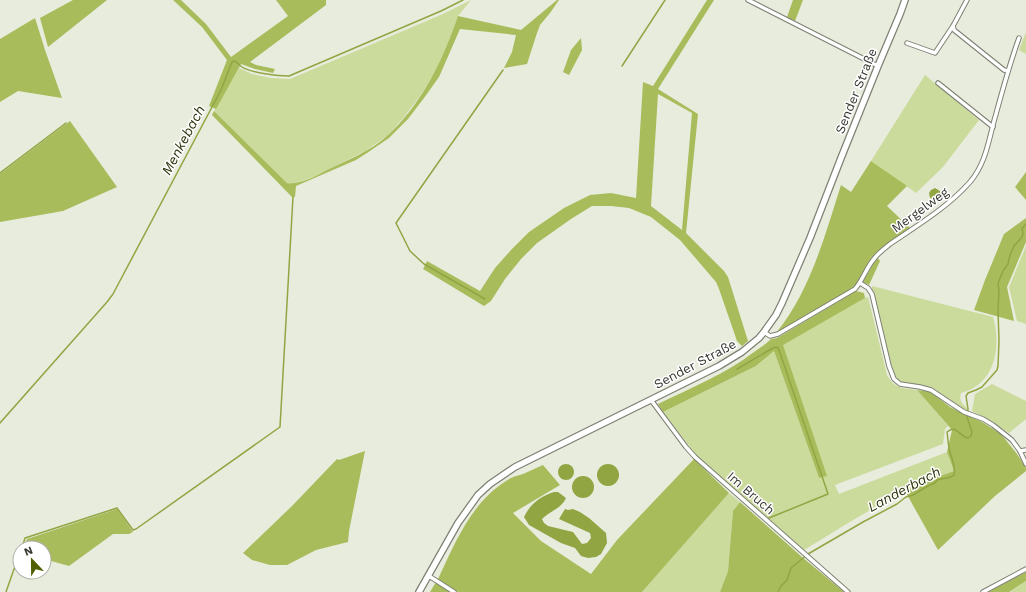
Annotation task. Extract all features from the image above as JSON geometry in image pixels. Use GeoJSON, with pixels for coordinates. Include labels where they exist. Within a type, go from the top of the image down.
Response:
{"type":"FeatureCollection","features":[{"type":"Feature","properties":{"kind":"main road","name":"Sender Straße"},"geometry":{"type":"LineString","coordinates":[[419,592],[461,518],[478,495],[490,484],[515,467],[719,366],[737,356],[764,332],[776,315],[810,238],[905,0]]}},
{"type":"Feature","properties":{"kind":"street"},"geometry":{"type":"LineString","coordinates":[[748,0],[878,66]]}},
{"type":"Feature","properties":{"kind":"street"},"geometry":{"type":"LineString","coordinates":[[907,44],[935,53],[967,0]]}},
{"type":"Feature","properties":{"kind":"street"},"geometry":{"type":"LineString","coordinates":[[952,26],[954,30],[1004,70],[1008,71]]}},
{"type":"Feature","properties":{"kind":"street","name":"Mergelweg"},"geometry":{"type":"LineString","coordinates":[[860,283],[874,259],[881,252],[890,244],[953,200],[971,181],[983,161],[988,148],[1008,71],[1019,38]]}},
{"type":"Feature","properties":{"kind":"street"},"geometry":{"type":"LineString","coordinates":[[938,83],[993,127]]}},
{"type":"Feature","properties":{"kind":"street"},"geometry":{"type":"LineString","coordinates":[[764,332],[770,336],[778,334],[855,289],[860,283],[868,288],[872,294],[889,366],[894,379],[900,384],[931,390],[964,412],[983,418],[994,425],[1012,440],[1020,451],[1026,464]]}},
{"type":"Feature","properties":{"kind":"street","name":"Im Bruch"},"geometry":{"type":"LineString","coordinates":[[651,400],[695,457],[848,592]]}},
{"type":"Feature","properties":{"kind":"street"},"geometry":{"type":"LineString","coordinates":[[1020,451],[1026,450]]}},
{"type":"Feature","properties":{"kind":"street"},"geometry":{"type":"LineString","coordinates":[[984,592],[1026,569]]}},
{"type":"Feature","properties":{"kind":"street"},"geometry":{"type":"LineString","coordinates":[[429,576],[454,592]]}},
{"type":"Feature","properties":{"kind":"shaded area"},"geometry":{"type":"Polygon","coordinates":[[[73,0],[107,0],[48,47],[40,18],[73,0]]]}},
{"type":"Feature","properties":{"kind":"shaded area"},"geometry":{"type":"Polygon","coordinates":[[[173,0],[181,0],[206,24],[231,57],[288,16],[276,0],[326,0],[326,5],[250,62],[256,65],[275,69],[273,73],[241,64],[216,109],[209,106],[227,60],[202,27],[173,0]]]}},
{"type":"Feature","properties":{"kind":"shaded area"},"geometry":{"type":"Polygon","coordinates":[[[471,0],[458,16],[450,40],[434,74],[404,117],[387,136],[365,151],[315,176],[292,185],[287,183],[214,111],[239,68],[252,74],[271,78],[290,79],[443,14],[471,0]]]}},
{"type":"Feature","properties":{"kind":"shaded area"},"geometry":{"type":"Polygon","coordinates":[[[557,0],[559,0],[540,25],[527,64],[504,68],[512,52],[516,35],[460,29],[439,77],[408,119],[389,138],[356,160],[296,186],[295,197],[292,197],[212,115],[214,111],[287,183],[291,184],[302,182],[366,151],[387,136],[411,110],[421,96],[446,49],[458,16],[521,30],[557,0]]]}},
{"type":"Feature","properties":{"kind":"shaded area"},"geometry":{"type":"Polygon","coordinates":[[[707,0],[714,0],[658,89],[698,114],[686,233],[724,271],[728,277],[748,341],[742,346],[737,341],[716,282],[680,240],[651,217],[629,208],[592,206],[571,219],[537,243],[521,259],[505,279],[491,301],[484,306],[423,269],[427,261],[480,291],[495,268],[529,232],[564,208],[590,195],[611,193],[636,198],[643,82],[653,86],[707,0]],[[658,94],[651,206],[682,230],[692,113],[658,94]]]}},
{"type":"Feature","properties":{"kind":"shaded area"},"geometry":{"type":"Polygon","coordinates":[[[793,0],[803,0],[795,21],[787,17],[793,0]]]}},
{"type":"Feature","properties":{"kind":"shaded area"},"geometry":{"type":"Polygon","coordinates":[[[35,18],[62,98],[18,91],[0,102],[0,39],[35,18]]]}},
{"type":"Feature","properties":{"kind":"shaded area"},"geometry":{"type":"Polygon","coordinates":[[[1026,32],[1026,54],[1019,50],[1026,32]]]}},
{"type":"Feature","properties":{"kind":"shaded area"},"geometry":{"type":"Polygon","coordinates":[[[581,38],[582,50],[569,75],[563,72],[571,50],[581,38]]]}},
{"type":"Feature","properties":{"kind":"shaded area"},"geometry":{"type":"Polygon","coordinates":[[[925,75],[979,120],[943,167],[916,193],[871,161],[925,75]]]}},
{"type":"Feature","properties":{"kind":"shaded area"},"geometry":{"type":"Polygon","coordinates":[[[70,121],[117,187],[63,211],[0,222],[0,174],[70,121]]]}},
{"type":"Feature","properties":{"kind":"shaded area"},"geometry":{"type":"Polygon","coordinates":[[[871,161],[907,186],[887,206],[910,228],[889,242],[872,257],[854,288],[776,333],[788,317],[807,281],[822,243],[841,185],[851,192],[871,161]]]}},
{"type":"Feature","properties":{"kind":"shaded area"},"geometry":{"type":"Polygon","coordinates":[[[1026,172],[1026,200],[1015,187],[1026,172]]]}},
{"type":"Feature","properties":{"kind":"shaded area"},"geometry":{"type":"Polygon","coordinates":[[[935,188],[945,197],[935,202],[930,198],[929,193],[935,188]]]}},
{"type":"Feature","properties":{"kind":"shaded area"},"geometry":{"type":"Polygon","coordinates":[[[1026,218],[1026,242],[1007,287],[1014,321],[974,310],[1004,234],[1026,218]]]}},
{"type":"Feature","properties":{"kind":"shaded area"},"geometry":{"type":"Polygon","coordinates":[[[1026,246],[1026,324],[1017,321],[1009,287],[1026,246]]]}},
{"type":"Feature","properties":{"kind":"shaded area"},"geometry":{"type":"Polygon","coordinates":[[[877,257],[880,261],[869,285],[863,282],[877,257]]]}},
{"type":"Feature","properties":{"kind":"shaded area"},"geometry":{"type":"Polygon","coordinates":[[[872,286],[993,317],[996,345],[993,364],[983,381],[970,390],[961,393],[961,401],[967,408],[967,411],[954,404],[933,388],[902,382],[897,378],[893,372],[872,286]]]}},
{"type":"Feature","properties":{"kind":"shaded area"},"geometry":{"type":"Polygon","coordinates":[[[856,291],[864,293],[865,298],[783,345],[827,476],[819,478],[774,351],[756,366],[663,412],[658,404],[731,367],[771,339],[777,338],[856,291]]]}},
{"type":"Feature","properties":{"kind":"shaded area"},"geometry":{"type":"Polygon","coordinates":[[[868,297],[887,375],[890,380],[899,387],[917,390],[948,426],[945,429],[943,444],[835,485],[839,494],[947,452],[954,471],[934,478],[895,496],[804,550],[697,456],[663,412],[756,366],[774,351],[819,478],[826,476],[782,345],[868,297]]]}},
{"type":"Feature","properties":{"kind":"shaded area"},"geometry":{"type":"Polygon","coordinates":[[[992,384],[1026,401],[1026,419],[1009,433],[972,411],[975,394],[992,384]]]}},
{"type":"Feature","properties":{"kind":"shaded area"},"geometry":{"type":"Polygon","coordinates":[[[917,390],[931,392],[950,407],[982,422],[1001,434],[1026,468],[1026,471],[995,496],[938,550],[905,491],[954,471],[947,452],[952,430],[917,390]]]}},
{"type":"Feature","properties":{"kind":"shaded area"},"geometry":{"type":"Polygon","coordinates":[[[365,451],[348,542],[316,550],[287,565],[270,565],[252,560],[243,553],[292,506],[337,459],[339,460],[365,451]]]}},
{"type":"Feature","properties":{"kind":"shaded area"},"geometry":{"type":"Polygon","coordinates":[[[694,459],[729,493],[642,592],[458,592],[438,579],[458,538],[474,512],[494,490],[510,478],[543,465],[560,485],[513,513],[541,541],[591,574],[617,540],[694,459]]]}},
{"type":"Feature","properties":{"kind":"shaded area"},"geometry":{"type":"Polygon","coordinates":[[[563,464],[569,464],[574,469],[572,478],[569,480],[563,480],[558,475],[558,469],[563,464]]]}},
{"type":"Feature","properties":{"kind":"shaded area"},"geometry":{"type":"Polygon","coordinates":[[[608,464],[616,467],[619,475],[616,483],[608,486],[600,483],[597,475],[600,467],[608,464]]]}},
{"type":"Feature","properties":{"kind":"shaded area"},"geometry":{"type":"Polygon","coordinates":[[[583,476],[591,479],[594,487],[591,495],[583,498],[575,495],[572,487],[575,479],[583,476]]]}},
{"type":"Feature","properties":{"kind":"shaded area"},"geometry":{"type":"Polygon","coordinates":[[[554,492],[558,492],[566,498],[561,505],[542,519],[544,523],[548,526],[573,532],[582,544],[587,543],[591,538],[590,533],[559,519],[565,509],[573,509],[580,512],[606,533],[607,543],[601,554],[596,557],[588,558],[581,556],[575,548],[561,543],[529,525],[524,517],[529,508],[540,498],[554,492]]]}},
{"type":"Feature","properties":{"kind":"shaded area"},"geometry":{"type":"Polygon","coordinates":[[[729,493],[740,502],[733,511],[728,571],[720,592],[642,592],[729,493]]]}},
{"type":"Feature","properties":{"kind":"shaded area"},"geometry":{"type":"Polygon","coordinates":[[[740,502],[844,592],[720,592],[728,571],[733,511],[740,502]]]}},
{"type":"Feature","properties":{"kind":"shaded area"},"geometry":{"type":"Polygon","coordinates":[[[117,509],[133,532],[129,534],[113,534],[69,566],[52,561],[52,540],[27,539],[117,509]]]}},
{"type":"Feature","properties":{"kind":"shaded area"},"geometry":{"type":"Polygon","coordinates":[[[1026,572],[1026,581],[1009,592],[988,592],[1026,572]]]}},
{"type":"Feature","properties":{"kind":"shaded area"},"geometry":{"type":"Polygon","coordinates":[[[1026,581],[1026,592],[1010,592],[1026,581]]]}},
{"type":"Feature","properties":{"kind":"shaded area"},"geometry":{"type":"Polygon","coordinates":[[[436,582],[451,592],[430,592],[436,582]]]}},
{"type":"Feature","properties":{"kind":"waterway","name":"Menkebach"},"geometry":{"type":"LineString","coordinates":[[0,423],[113,294],[221,90],[232,62],[235,61],[242,67],[252,71],[272,75],[289,76],[441,11],[463,0]]}},
{"type":"Feature","properties":{"kind":"waterway"},"geometry":{"type":"LineString","coordinates":[[622,66],[665,0]]}},
{"type":"Feature","properties":{"kind":"waterway"},"geometry":{"type":"LineString","coordinates":[[485,299],[424,264],[410,251],[396,223],[503,70]]}},
{"type":"Feature","properties":{"kind":"waterway"},"geometry":{"type":"LineString","coordinates":[[0,173],[66,123]]}},
{"type":"Feature","properties":{"kind":"waterway"},"geometry":{"type":"LineString","coordinates":[[24,540],[25,538],[117,508],[133,530],[136,529],[280,427],[293,197]]}},
{"type":"Feature","properties":{"kind":"waterway","name":"Landerbach"},"geometry":{"type":"LineString","coordinates":[[778,592],[787,580],[791,568],[808,554],[897,504],[906,497],[913,495],[935,483],[937,480],[954,475],[954,466],[949,449],[947,432],[953,429],[965,437],[968,438],[971,436],[972,432],[967,417],[968,409],[966,396],[968,393],[982,387],[997,370],[999,341],[998,283],[1008,264],[1014,246],[1022,237],[1022,229],[1026,224]]}},
{"type":"Feature","properties":{"kind":"waterway"},"geometry":{"type":"LineString","coordinates":[[737,369],[777,347],[828,494],[769,518]]}},
{"type":"Feature","properties":{"kind":"waterway"},"geometry":{"type":"LineString","coordinates":[[6,592],[12,575]]}}]}
